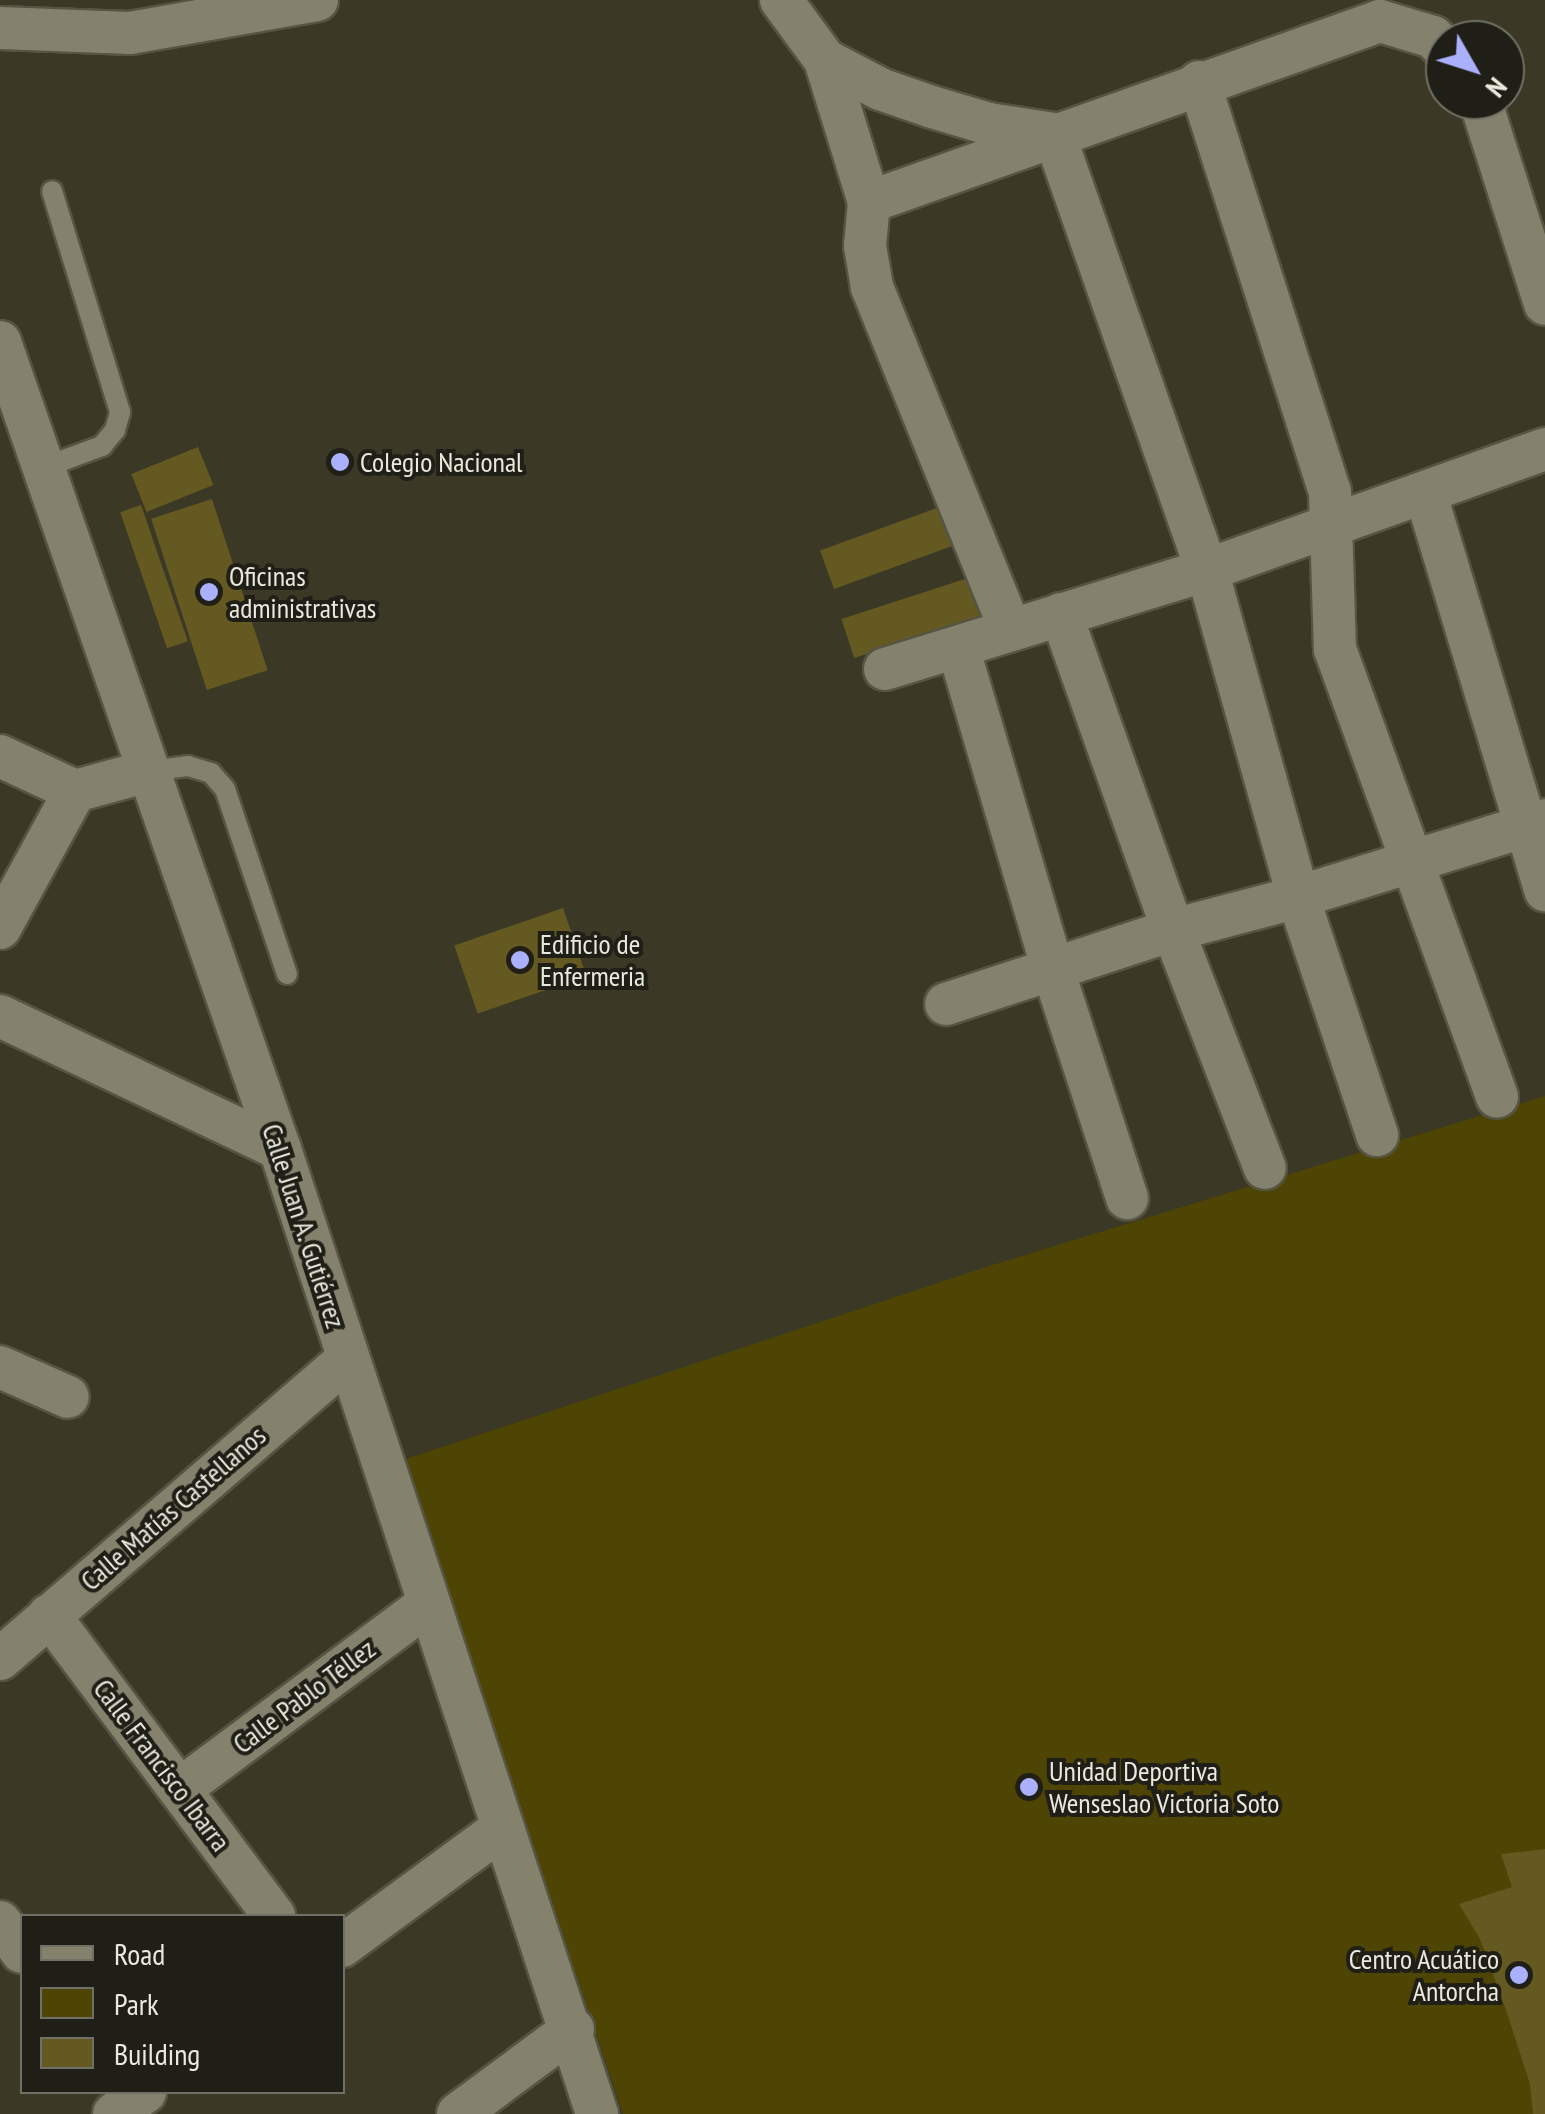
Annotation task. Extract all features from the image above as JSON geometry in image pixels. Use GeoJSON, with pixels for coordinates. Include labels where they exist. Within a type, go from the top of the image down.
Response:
{"type":"FeatureCollection","features":[{"type":"Feature","properties":{"kind":"street"},"geometry":{"type":"LineString","coordinates":[[0,28],[130,33],[317,0]]}},
{"type":"Feature","properties":{"kind":"street"},"geometry":{"type":"LineString","coordinates":[[781,0],[825,60],[869,202],[865,246],[872,287],[1010,629]]}},
{"type":"Feature","properties":{"kind":"street"},"geometry":{"type":"LineString","coordinates":[[869,202],[1380,21],[1425,34]]}},
{"type":"Feature","properties":{"kind":"street"},"geometry":{"type":"LineString","coordinates":[[825,60],[880,88],[932,107],[989,124],[1054,134]]}},
{"type":"Feature","properties":{"kind":"street"},"geometry":{"type":"LineString","coordinates":[[1199,82],[1330,492],[1335,649],[1496,1097]]}},
{"type":"Feature","properties":{"kind":"street"},"geometry":{"type":"LineString","coordinates":[[1486,120],[1545,304]]}},
{"type":"Feature","properties":{"kind":"street"},"geometry":{"type":"LineString","coordinates":[[1054,134],[1207,570],[1298,897],[1377,1135]]}},
{"type":"Feature","properties":{"kind":"street","name":"Calle Juan A. Gutiérrez"},"geometry":{"type":"LineString","coordinates":[[0,342],[280,1149],[500,1829],[573,2029],[597,2114]]}},
{"type":"Feature","properties":{"kind":"street"},"geometry":{"type":"LineString","coordinates":[[885,669],[1207,570],[1545,449]]}},
{"type":"Feature","properties":{"kind":"street"},"geometry":{"type":"LineString","coordinates":[[1426,494],[1535,824],[1545,890]]}},
{"type":"Feature","properties":{"kind":"street"},"geometry":{"type":"LineString","coordinates":[[1061,614],[1173,930],[1265,1168]]}},
{"type":"Feature","properties":{"kind":"street"},"geometry":{"type":"LineString","coordinates":[[958,647],[1053,970],[1127,1198]]}},
{"type":"Feature","properties":{"kind":"street"},"geometry":{"type":"LineString","coordinates":[[0,756],[75,791],[148,771]]}},
{"type":"Feature","properties":{"kind":"street"},"geometry":{"type":"LineString","coordinates":[[0,928],[75,791]]}},
{"type":"Feature","properties":{"kind":"street"},"geometry":{"type":"LineString","coordinates":[[946,1004],[1173,930],[1298,897],[1535,824]]}},
{"type":"Feature","properties":{"kind":"street"},"geometry":{"type":"LineString","coordinates":[[0,1016],[280,1149]]}},
{"type":"Feature","properties":{"kind":"street","name":"Calle Matías Castellanos"},"geometry":{"type":"LineString","coordinates":[[0,1659],[348,1359]]}},
{"type":"Feature","properties":{"kind":"street"},"geometry":{"type":"LineString","coordinates":[[0,1366],[68,1397]]}},
{"type":"Feature","properties":{"kind":"street","name":"Calle Pablo Téllez"},"geometry":{"type":"LineString","coordinates":[[180,1789],[428,1604]]}},
{"type":"Feature","properties":{"kind":"street","name":"Calle Francisco Ibarra"},"geometry":{"type":"LineString","coordinates":[[48,1614],[273,1914]]}},
{"type":"Feature","properties":{"kind":"street"},"geometry":{"type":"LineString","coordinates":[[345,1944],[500,1829]]}},
{"type":"Feature","properties":{"kind":"street"},"geometry":{"type":"LineString","coordinates":[[0,1922],[20,1949]]}},
{"type":"Feature","properties":{"kind":"street"},"geometry":{"type":"LineString","coordinates":[[458,2114],[573,2029]]}},
{"type":"Feature","properties":{"kind":"lane"},"geometry":{"type":"LineString","coordinates":[[45,467],[102,446],[115,430],[120,412],[52,191]]}},
{"type":"Feature","properties":{"kind":"lane"},"geometry":{"type":"LineString","coordinates":[[148,771],[188,766],[211,773],[225,789],[287,974]]}},
{"type":"Feature","properties":{"kind":"green space","name":"Unidad Deportiva Wenseslao Victoria Soto"},"geometry":{"type":"Polygon","coordinates":[[[1545,1096],[1545,2114],[623,2114],[403,1460],[989,1266],[1545,1096]]]}},
{"type":"Feature","properties":{"kind":"building"},"geometry":{"type":"Polygon","coordinates":[[[198,447],[213,485],[147,512],[131,474],[198,447]]]}},
{"type":"Feature","properties":{"kind":"building","name":"Oficinas administrativas"},"geometry":{"type":"Polygon","coordinates":[[[212,499],[268,670],[207,690],[151,519],[212,499]]]}},
{"type":"Feature","properties":{"kind":"building"},"geometry":{"type":"Polygon","coordinates":[[[141,505],[188,641],[167,648],[120,512],[141,505]]]}},
{"type":"Feature","properties":{"kind":"building"},"geometry":{"type":"Polygon","coordinates":[[[945,505],[959,544],[834,589],[820,550],[945,505]]]}},
{"type":"Feature","properties":{"kind":"building"},"geometry":{"type":"Polygon","coordinates":[[[968,578],[981,617],[854,658],[842,619],[968,578]]]}},
{"type":"Feature","properties":{"kind":"building","name":"Edificio de Enfermeria"},"geometry":{"type":"Polygon","coordinates":[[[563,908],[586,976],[478,1014],[454,945],[563,908]]]}},
{"type":"Feature","properties":{"kind":"building","name":"Centro Acuático Antorcha"},"geometry":{"type":"Polygon","coordinates":[[[1545,1849],[1545,2114],[1533,2114],[1530,2084],[1506,2010],[1480,1939],[1459,1904],[1512,1887],[1501,1854],[1545,1849]]]}},
{"type":"Feature","properties":{"kind":"place","name":"Colegio Nacional"},"geometry":{"type":"Point","coordinates":[340,462]}},
{"type":"Feature","properties":{"kind":"place","name":"Oficinas administrativas"},"geometry":{"type":"Point","coordinates":[209,592]}},
{"type":"Feature","properties":{"kind":"place","name":"Edificio de Enfermeria"},"geometry":{"type":"Point","coordinates":[520,960]}},
{"type":"Feature","properties":{"kind":"place","name":"Unidad Deportiva Wenseslao Victoria Soto"},"geometry":{"type":"Point","coordinates":[1029,1787]}},
{"type":"Feature","properties":{"kind":"place","name":"Centro Acuático Antorcha"},"geometry":{"type":"Point","coordinates":[1519,1975]}}]}
